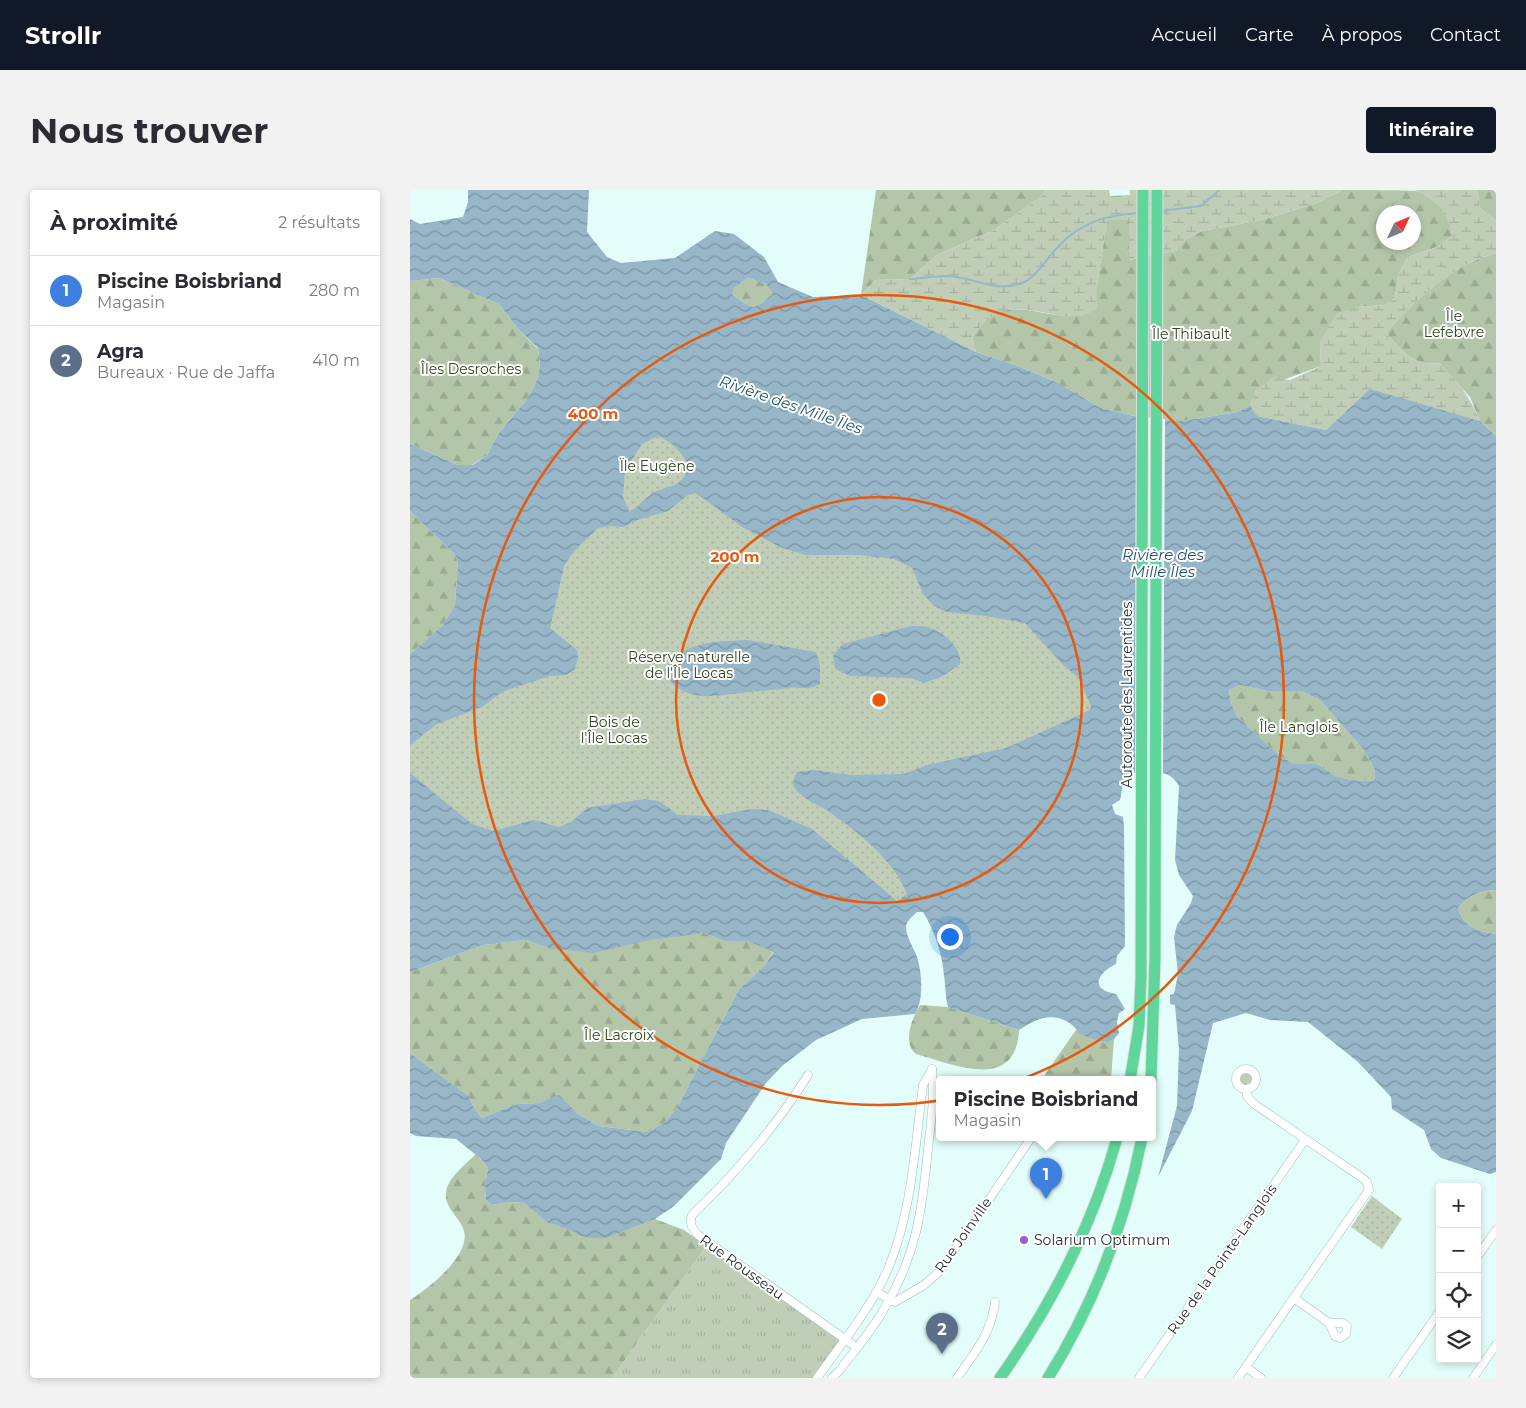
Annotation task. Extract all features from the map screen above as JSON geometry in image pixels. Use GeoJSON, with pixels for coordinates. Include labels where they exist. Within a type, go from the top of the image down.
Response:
{"type":"FeatureCollection","features":[{"type":"Feature","properties":{"kind":"highway","name":"Autoroute des Laurentides"},"geometry":{"type":"LineString","coordinates":[[1131,1076],[1140,1013],[1143,190]]}},
{"type":"Feature","properties":{"kind":"highway","name":"Autoroute des Laurentides"},"geometry":{"type":"LineString","coordinates":[[1151,1076],[1155,1005],[1157,190]]}},
{"type":"Feature","properties":{"kind":"highway"},"geometry":{"type":"LineString","coordinates":[[1000,1378],[1045,1309],[1077,1249],[1100,1191],[1116,1141]]}},
{"type":"Feature","properties":{"kind":"highway"},"geometry":{"type":"LineString","coordinates":[[1048,1378],[1078,1327],[1110,1255],[1131,1188],[1141,1141]]}},
{"type":"Feature","properties":{"kind":"street"},"geometry":{"type":"LineString","coordinates":[[817,1378],[876,1292],[896,1248],[907,1200],[923,1085],[932,1068],[934,1088],[924,1199],[910,1258],[889,1300],[832,1378]]}},
{"type":"Feature","properties":{"kind":"street","name":"Rue Rousseau"},"geometry":{"type":"LineString","coordinates":[[808,1075],[782,1116],[730,1179],[692,1215],[690,1221],[692,1229],[698,1235],[856,1347]]}},
{"type":"Feature","properties":{"kind":"street"},"geometry":{"type":"LineString","coordinates":[[1238,1378],[1369,1190],[1367,1182],[1361,1177],[1254,1104],[1247,1096],[1246,1089]]}},
{"type":"Feature","properties":{"kind":"street","name":"Rue de la Pointe-Langlois"},"geometry":{"type":"LineString","coordinates":[[1138,1378],[1306,1140]]}},
{"type":"Feature","properties":{"kind":"street","name":"Rue Joinville"},"geometry":{"type":"LineString","coordinates":[[889,1300],[895,1302],[924,1285],[940,1271],[1029,1141]]}},
{"type":"Feature","properties":{"kind":"street"},"geometry":{"type":"LineString","coordinates":[[907,1200],[924,1199]]}},
{"type":"Feature","properties":{"kind":"street"},"geometry":{"type":"LineString","coordinates":[[1481,1251],[1496,1230]]}},
{"type":"Feature","properties":{"kind":"street"},"geometry":{"type":"LineString","coordinates":[[876,1292],[889,1300]]}},
{"type":"Feature","properties":{"kind":"street"},"geometry":{"type":"LineString","coordinates":[[1294,1298],[1329,1323]]}},
{"type":"Feature","properties":{"kind":"street"},"geometry":{"type":"LineString","coordinates":[[957,1378],[985,1336],[991,1321],[995,1302]]}},
{"type":"Feature","properties":{"kind":"street"},"geometry":{"type":"LineString","coordinates":[[1393,1378],[1436,1317]]}},
{"type":"Feature","properties":{"kind":"street"},"geometry":{"type":"LineString","coordinates":[[1473,1378],[1496,1344]]}},
{"type":"Feature","properties":{"kind":"street"},"geometry":{"type":"LineString","coordinates":[[1246,1367],[1261,1378]]}},
{"type":"Feature","properties":{"kind":"green space"},"geometry":{"type":"Polygon","coordinates":[[[876,190],[1046,190],[1039,198],[994,230],[937,255],[910,279],[876,280],[861,295],[876,190]]]}},
{"type":"Feature","properties":{"kind":"green space"},"geometry":{"type":"Polygon","coordinates":[[[1046,190],[1109,190],[1110,196],[1130,195],[1130,190],[1342,190],[1317,203],[1262,220],[1202,231],[1186,239],[1176,251],[1129,260],[1129,220],[1107,220],[1097,286],[1097,308],[1083,315],[1067,316],[1018,309],[1002,312],[987,320],[972,338],[976,352],[861,295],[876,280],[910,279],[937,255],[994,230],[1039,198],[1046,190]]]}},
{"type":"Feature","properties":{"kind":"green space","name":"Île Thibault"},"geometry":{"type":"Polygon","coordinates":[[[1342,190],[1416,191],[1430,198],[1441,208],[1449,221],[1452,236],[1437,247],[1408,257],[1398,276],[1395,298],[1385,305],[1357,307],[1320,342],[1321,366],[1256,390],[1250,405],[1238,412],[1182,421],[1155,421],[1101,408],[1058,383],[1018,366],[976,352],[972,338],[982,324],[1003,311],[1014,309],[1066,316],[1097,308],[1097,286],[1107,220],[1130,220],[1129,260],[1176,251],[1186,239],[1202,231],[1262,220],[1317,203],[1342,190]]]}},
{"type":"Feature","properties":{"kind":"green space"},"geometry":{"type":"Polygon","coordinates":[[[1415,190],[1477,190],[1480,208],[1496,221],[1496,253],[1464,266],[1435,285],[1386,333],[1414,360],[1439,363],[1463,390],[1480,421],[1370,390],[1326,430],[1257,416],[1250,405],[1256,390],[1274,377],[1290,380],[1321,366],[1320,342],[1337,313],[1358,307],[1385,305],[1395,298],[1398,276],[1408,257],[1437,247],[1452,236],[1445,214],[1429,198],[1415,190]]]}},
{"type":"Feature","properties":{"kind":"green space"},"geometry":{"type":"Polygon","coordinates":[[[1477,190],[1496,190],[1496,221],[1480,208],[1477,190]]]}},
{"type":"Feature","properties":{"kind":"green space","name":"Île Lefebvre"},"geometry":{"type":"Polygon","coordinates":[[[1496,253],[1496,436],[1480,421],[1470,397],[1439,363],[1414,360],[1386,333],[1435,285],[1464,266],[1496,253]]]}},
{"type":"Feature","properties":{"kind":"green space","name":"Îles Desroches"},"geometry":{"type":"Polygon","coordinates":[[[439,278],[499,304],[518,329],[538,349],[540,364],[537,380],[528,398],[498,434],[487,455],[472,465],[458,465],[410,444],[410,281],[439,278]]]}},
{"type":"Feature","properties":{"kind":"green space"},"geometry":{"type":"Polygon","coordinates":[[[748,278],[766,284],[774,292],[762,303],[753,307],[742,302],[732,294],[734,288],[748,278]]]}},
{"type":"Feature","properties":{"kind":"green space","name":"Réserve naturelle de l'Île Locas"},"geometry":{"type":"Polygon","coordinates":[[[667,419],[865,534],[1135,660],[931,898],[884,925],[475,857],[410,798],[410,717],[606,457],[667,419]]]}},
{"type":"Feature","properties":{"kind":"green space"},"geometry":{"type":"Polygon","coordinates":[[[410,511],[454,554],[458,561],[455,605],[443,625],[410,654],[410,511]]]}},
{"type":"Feature","properties":{"kind":"green space","name":"Île Langlois"},"geometry":{"type":"Polygon","coordinates":[[[1240,685],[1267,691],[1302,691],[1320,700],[1363,749],[1375,770],[1374,781],[1351,780],[1336,776],[1317,764],[1295,764],[1281,757],[1237,716],[1231,703],[1229,690],[1240,685]]]}},
{"type":"Feature","properties":{"kind":"green space"},"geometry":{"type":"Polygon","coordinates":[[[1496,890],[1496,934],[1472,927],[1463,919],[1458,908],[1475,894],[1496,890]]]}},
{"type":"Feature","properties":{"kind":"green space","name":"Île Lacroix"},"geometry":{"type":"Polygon","coordinates":[[[704,933],[724,941],[748,940],[774,951],[763,967],[739,989],[677,1108],[665,1122],[648,1132],[599,1126],[578,1114],[559,1096],[539,1103],[516,1104],[482,1118],[473,1106],[469,1096],[410,1053],[410,972],[483,945],[526,940],[549,948],[704,933]]]}},
{"type":"Feature","properties":{"kind":"green space"},"geometry":{"type":"Polygon","coordinates":[[[920,1005],[948,1007],[1019,1030],[1015,1050],[1007,1062],[995,1068],[980,1069],[964,1067],[916,1054],[912,1049],[909,1037],[914,1017],[920,1005]]]}},
{"type":"Feature","properties":{"kind":"green space"},"geometry":{"type":"Polygon","coordinates":[[[1076,1030],[1105,1043],[1114,1039],[1111,1076],[1044,1076],[1076,1030]]]}},
{"type":"Feature","properties":{"kind":"green space"},"geometry":{"type":"Polygon","coordinates":[[[1244,1073],[1248,1073],[1252,1079],[1248,1085],[1244,1085],[1240,1081],[1240,1077],[1244,1073]]]}},
{"type":"Feature","properties":{"kind":"green space"},"geometry":{"type":"Polygon","coordinates":[[[476,1154],[488,1168],[485,1186],[486,1200],[491,1205],[510,1202],[524,1203],[546,1222],[576,1232],[607,1238],[655,1219],[684,1230],[706,1246],[612,1378],[410,1378],[410,1300],[437,1280],[455,1260],[461,1250],[464,1231],[450,1208],[446,1193],[453,1177],[476,1154]]]}},
{"type":"Feature","properties":{"kind":"green space"},"geometry":{"type":"Polygon","coordinates":[[[1372,1196],[1402,1219],[1382,1249],[1351,1227],[1372,1196]]]}},
{"type":"Feature","properties":{"kind":"green space"},"geometry":{"type":"Polygon","coordinates":[[[706,1246],[841,1340],[814,1378],[612,1378],[706,1246]]]}},
{"type":"Feature","properties":{"kind":"water","name":"Rivière des Mille Îles"},"geometry":{"type":"Polygon","coordinates":[[[468,190],[589,190],[587,232],[607,257],[621,263],[675,258],[715,231],[734,234],[764,257],[778,282],[813,297],[861,295],[976,352],[1018,366],[1058,383],[1101,408],[1155,421],[1182,421],[1238,412],[1250,405],[1257,416],[1326,430],[1370,389],[1480,421],[1496,436],[1496,890],[1475,894],[1458,908],[1463,919],[1468,924],[1484,932],[1496,934],[1496,1172],[1490,1174],[1441,1158],[1431,1149],[1424,1130],[1392,1109],[1391,1097],[1358,1062],[1308,1022],[1270,1020],[1246,1013],[1213,1023],[1192,1111],[1158,1177],[1177,1106],[1179,1049],[1175,1005],[1170,1004],[1170,995],[1174,994],[1178,974],[1174,937],[1177,925],[1191,903],[1193,896],[1179,875],[1175,860],[1179,786],[1170,776],[1150,771],[1129,774],[1124,779],[1120,800],[1112,805],[1115,814],[1123,817],[1124,826],[1125,946],[1117,956],[1116,964],[1101,976],[1099,985],[1107,992],[1116,994],[1125,1009],[1119,1013],[1117,1022],[1119,1033],[1114,1039],[1106,1043],[1083,1035],[1071,1024],[1057,1018],[1044,1018],[1019,1030],[948,1007],[942,960],[937,943],[931,926],[923,912],[917,912],[906,925],[906,931],[917,957],[921,978],[920,1001],[915,1014],[862,1019],[816,1040],[782,1066],[766,1083],[726,1143],[721,1159],[674,1206],[655,1219],[607,1238],[590,1238],[546,1222],[524,1203],[510,1202],[491,1205],[486,1200],[485,1186],[488,1168],[480,1158],[456,1139],[416,1136],[410,1133],[410,1053],[469,1096],[473,1106],[482,1118],[516,1104],[539,1103],[559,1095],[578,1114],[599,1126],[648,1132],[665,1122],[677,1108],[739,989],[763,967],[774,952],[748,941],[724,941],[704,933],[649,940],[593,953],[549,948],[526,940],[483,945],[410,972],[410,773],[472,824],[493,831],[534,820],[559,827],[571,822],[587,808],[645,799],[659,801],[678,815],[713,816],[752,809],[768,810],[812,829],[897,901],[907,894],[893,869],[874,848],[851,828],[828,811],[807,799],[794,788],[793,783],[797,772],[814,770],[850,775],[904,774],[927,765],[1006,748],[1090,710],[1091,706],[1078,677],[1064,666],[1025,623],[947,612],[933,605],[923,594],[912,568],[894,559],[859,555],[806,555],[782,548],[742,527],[696,493],[688,495],[668,511],[637,520],[624,527],[608,526],[598,528],[573,552],[564,566],[550,628],[577,650],[578,659],[575,669],[566,675],[549,676],[502,692],[482,707],[437,724],[410,745],[410,654],[443,625],[455,605],[458,561],[454,554],[410,511],[410,444],[458,465],[473,465],[487,455],[498,434],[528,398],[537,380],[540,364],[538,348],[518,329],[499,304],[439,278],[410,281],[410,219],[420,224],[463,217],[468,202],[468,190]],[[748,278],[734,288],[732,294],[742,302],[753,307],[762,303],[773,293],[766,284],[748,278]],[[658,436],[642,444],[625,471],[623,497],[629,511],[655,492],[682,480],[689,466],[676,448],[663,438],[658,436]],[[1240,685],[1229,690],[1231,703],[1237,716],[1281,757],[1295,764],[1317,764],[1336,776],[1351,780],[1374,781],[1375,770],[1363,749],[1320,700],[1302,691],[1267,691],[1240,685]]]}},
{"type":"Feature","properties":{"kind":"water"},"geometry":{"type":"Polygon","coordinates":[[[911,626],[927,627],[945,636],[955,646],[960,658],[960,664],[943,676],[924,683],[911,678],[850,676],[835,668],[833,655],[843,644],[911,626]]]}},
{"type":"Feature","properties":{"kind":"water"},"geometry":{"type":"Polygon","coordinates":[[[748,640],[816,652],[820,665],[820,684],[807,688],[702,696],[691,694],[681,689],[671,682],[663,671],[680,653],[690,648],[723,641],[748,640]]]}},
{"type":"Feature","properties":{"kind":"pier"},"geometry":{"type":"Polygon","coordinates":[[[1136,414],[1155,419],[1165,419],[1163,775],[1135,776],[1136,414]]]}},
{"type":"Feature","properties":{"kind":"waterway"},"geometry":{"type":"LineString","coordinates":[[1160,211],[1201,206],[1219,190]]}},
{"type":"Feature","properties":{"kind":"waterway"},"geometry":{"type":"LineString","coordinates":[[910,279],[948,276],[992,285],[1010,286],[1019,284],[1025,282],[1040,269],[1065,239],[1084,226],[1104,218],[1138,213]]}},
{"type":"Feature","properties":{"kind":"place","name":"Piscine Boisbriand"},"geometry":{"type":"Point","coordinates":[1046,1199]}},
{"type":"Feature","properties":{"kind":"place","name":"Solarium Optimum"},"geometry":{"type":"Point","coordinates":[1024,1240]}},
{"type":"Feature","properties":{"kind":"place","name":"Agra"},"geometry":{"type":"Point","coordinates":[942,1354]}},
{"type":"Feature","properties":{"kind":"park label","name":"Ïle Eugène"},"geometry":{"type":"Point","coordinates":[657,466]}},
{"type":"Feature","properties":{"kind":"park label","name":"Bois de l'Île Locas"},"geometry":{"type":"Point","coordinates":[614,730]}}]}
